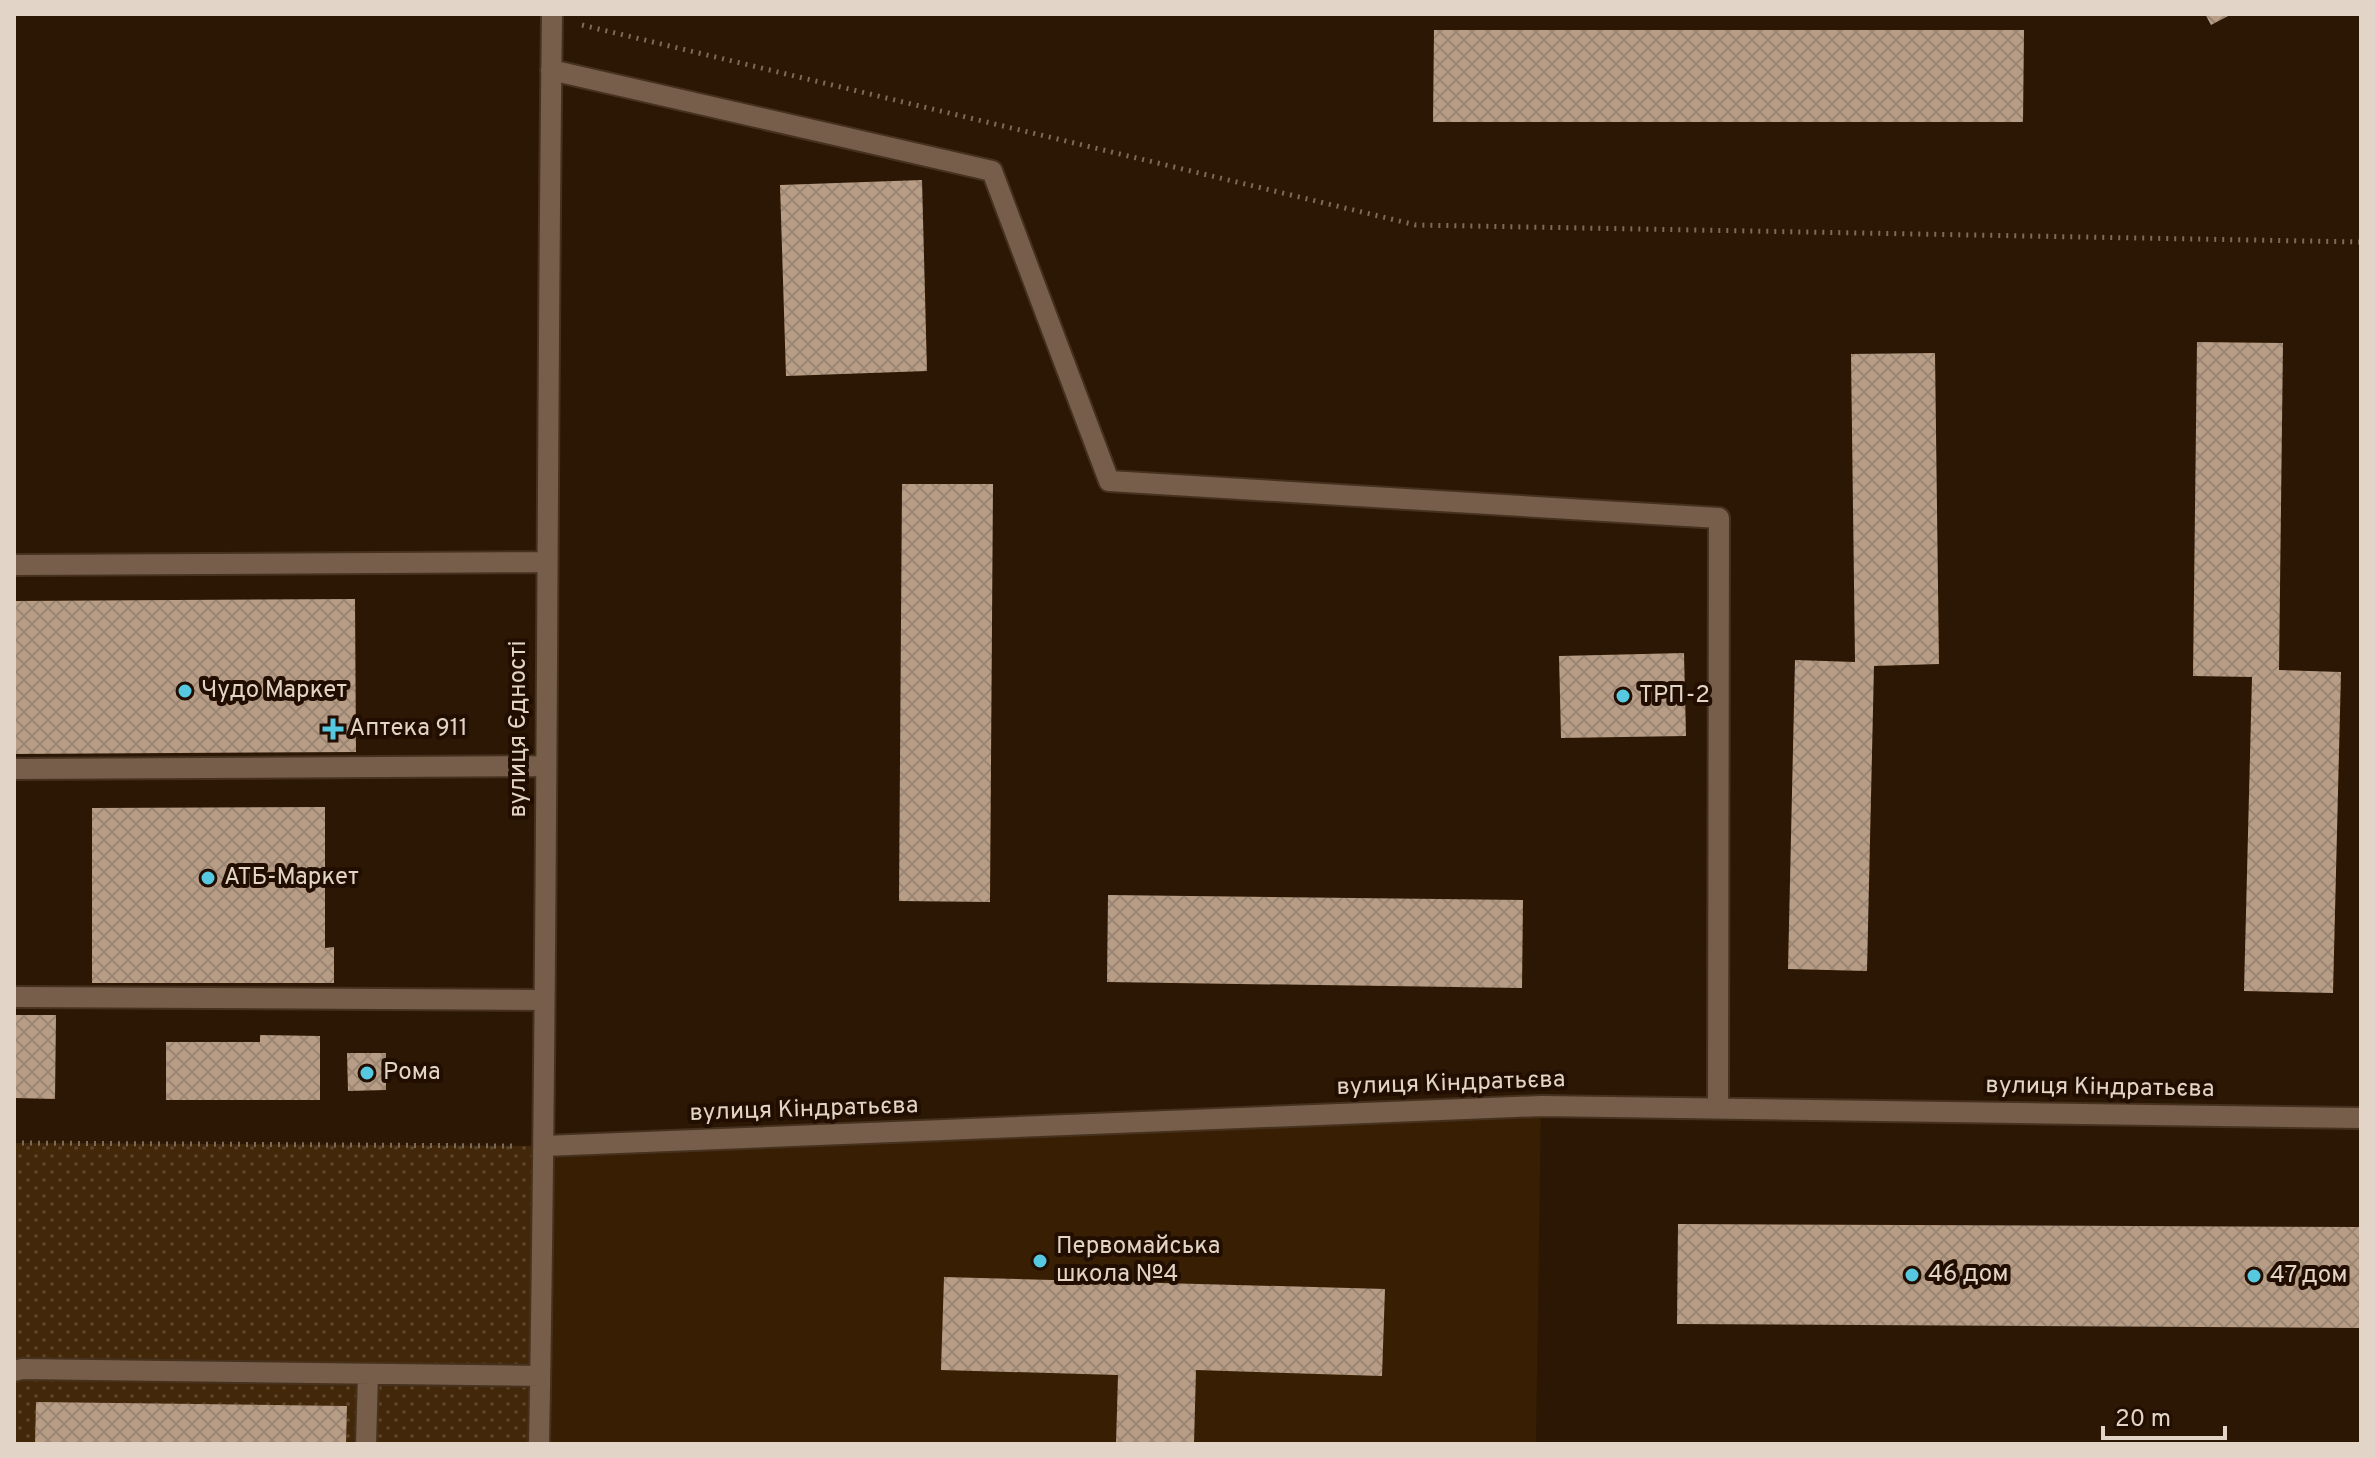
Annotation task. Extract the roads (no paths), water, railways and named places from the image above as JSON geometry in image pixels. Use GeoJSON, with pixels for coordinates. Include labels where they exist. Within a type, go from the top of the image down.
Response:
{"type":"FeatureCollection","features":[{"type":"Feature","properties":{"kind":"street","name":"вулиця Єдності"},"geometry":{"type":"LineString","coordinates":[[539,1444],[552,16]]}},
{"type":"Feature","properties":{"kind":"street"},"geometry":{"type":"LineString","coordinates":[[551,70],[992,171],[1109,481],[1719,518],[1718,1108]]}},
{"type":"Feature","properties":{"kind":"street"},"geometry":{"type":"LineString","coordinates":[[14,565],[547,562]]}},
{"type":"Feature","properties":{"kind":"street"},"geometry":{"type":"LineString","coordinates":[[14,769],[545,766]]}},
{"type":"Feature","properties":{"kind":"street"},"geometry":{"type":"LineString","coordinates":[[14,997],[543,1000]]}},
{"type":"Feature","properties":{"kind":"street","name":"вулиця Кіндратьєва"},"geometry":{"type":"LineString","coordinates":[[544,1146],[1541,1106],[2361,1118]]}},
{"type":"Feature","properties":{"kind":"street"},"geometry":{"type":"LineString","coordinates":[[14,1371],[540,1376]]}},
{"type":"Feature","properties":{"kind":"street"},"geometry":{"type":"LineString","coordinates":[[366,1444],[368,1374]]}},
{"type":"Feature","properties":{"kind":"place","name":"Чудо Маркет"},"geometry":{"type":"Point","coordinates":[185,691]}},
{"type":"Feature","properties":{"kind":"place","name":"ТРП-2"},"geometry":{"type":"Point","coordinates":[1623,696]}},
{"type":"Feature","properties":{"kind":"place","name":"Аптека 911"},"geometry":{"type":"Point","coordinates":[333,729]}},
{"type":"Feature","properties":{"kind":"place","name":"АТБ-Маркет"},"geometry":{"type":"Point","coordinates":[208,878]}},
{"type":"Feature","properties":{"kind":"place","name":"Рома"},"geometry":{"type":"Point","coordinates":[367,1073]}},
{"type":"Feature","properties":{"kind":"place","name":"Первомайська школа №4"},"geometry":{"type":"Point","coordinates":[1040,1261]}},
{"type":"Feature","properties":{"kind":"place","name":"46 дом"},"geometry":{"type":"Point","coordinates":[1912,1275]}},
{"type":"Feature","properties":{"kind":"place","name":"47 дом"},"geometry":{"type":"Point","coordinates":[2254,1276]}}]}
